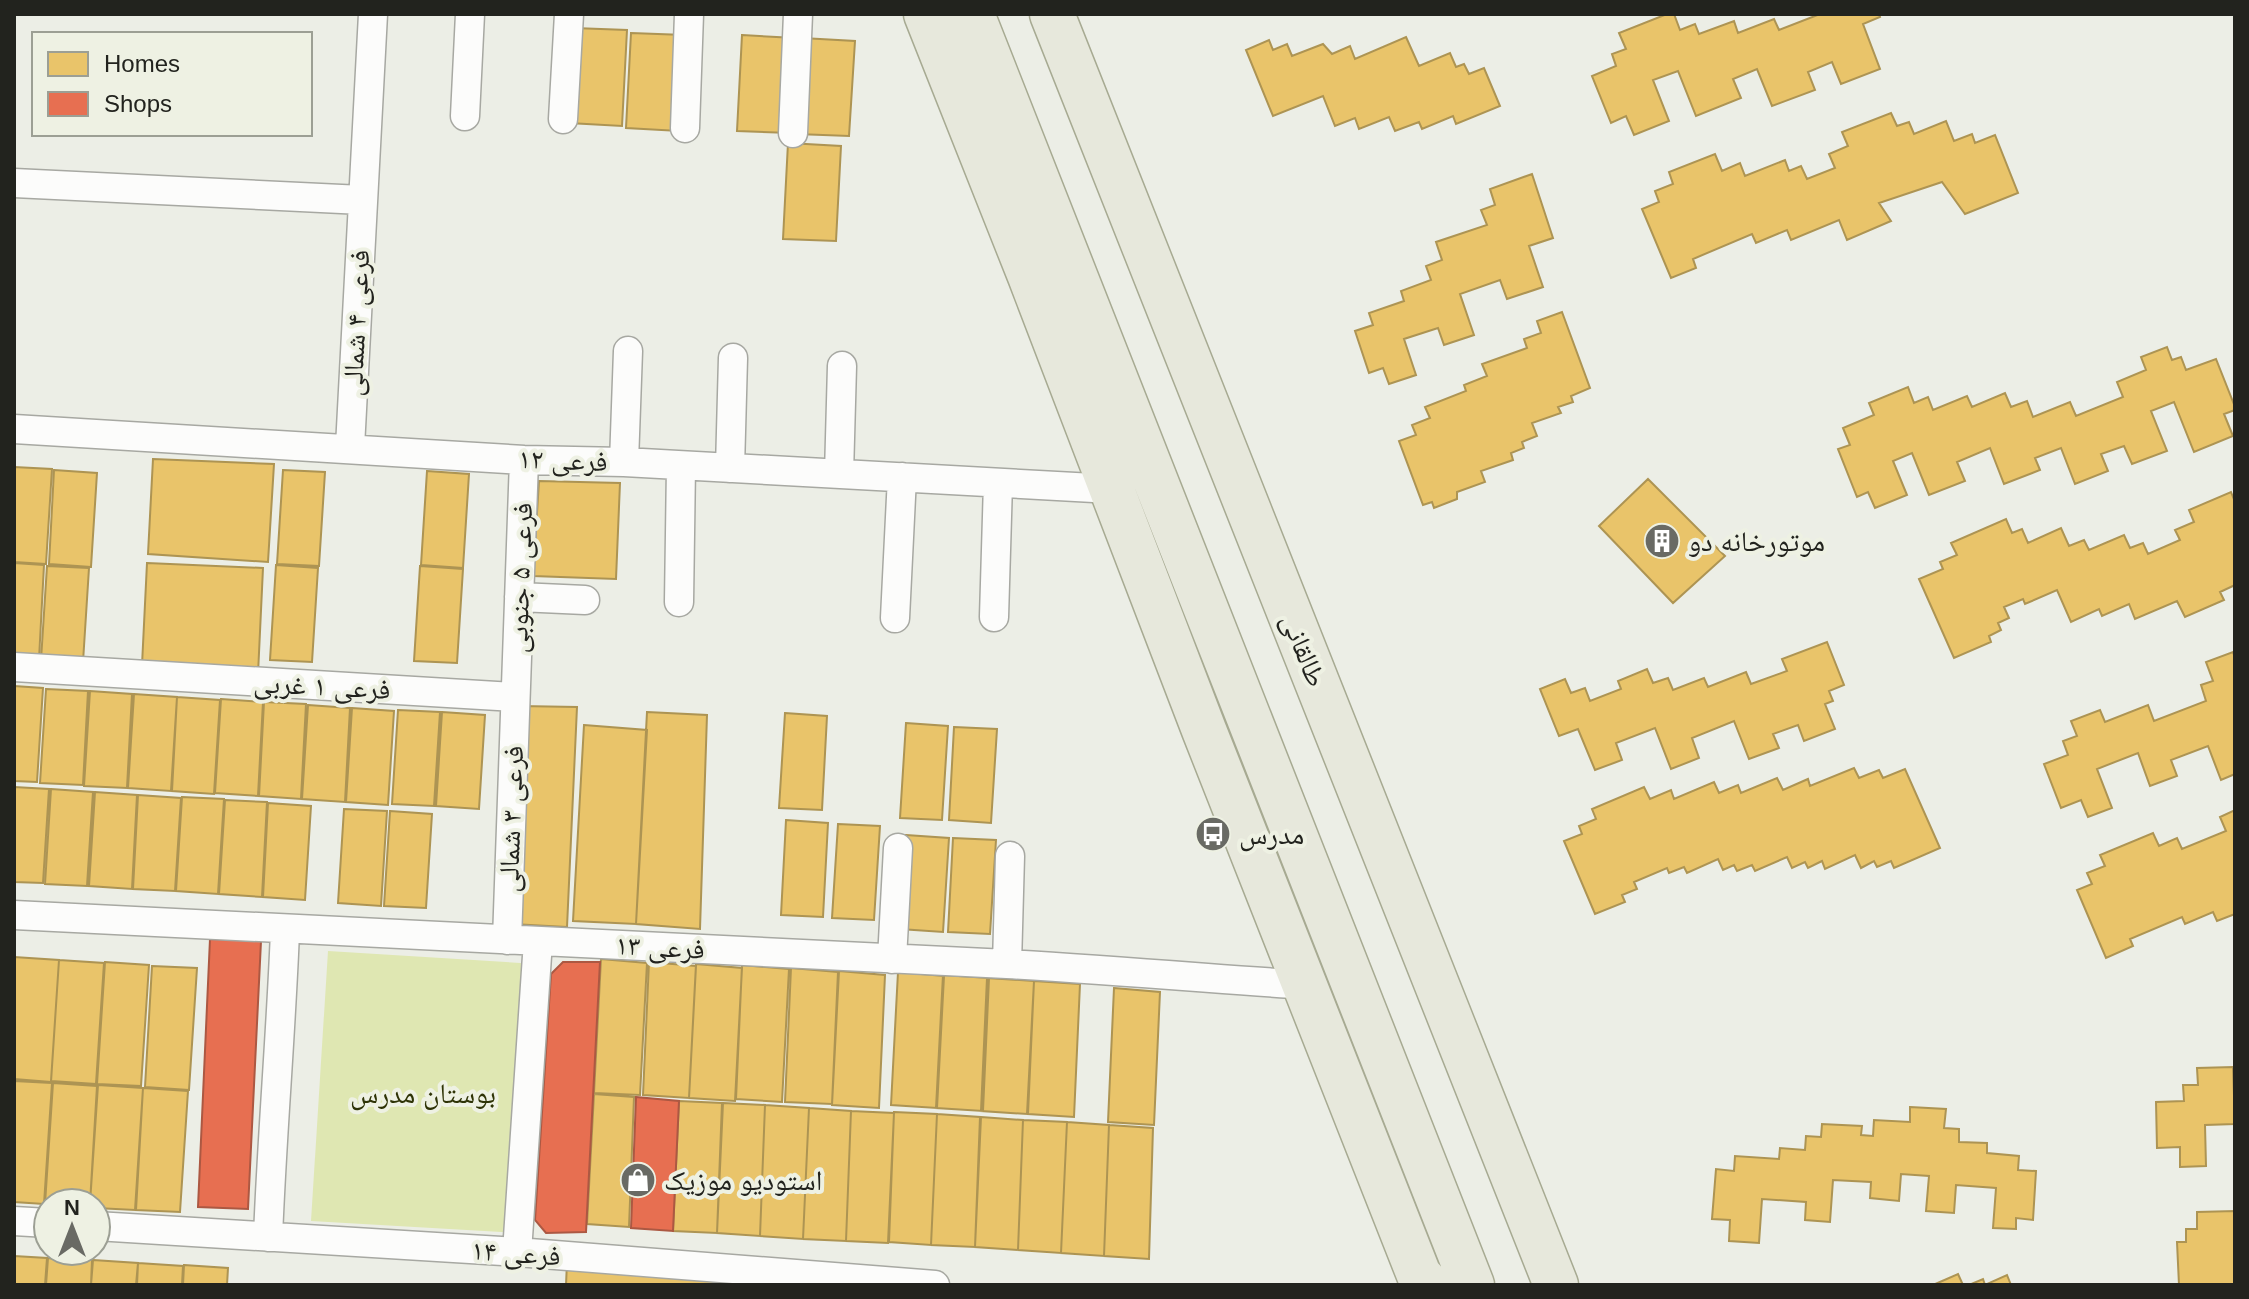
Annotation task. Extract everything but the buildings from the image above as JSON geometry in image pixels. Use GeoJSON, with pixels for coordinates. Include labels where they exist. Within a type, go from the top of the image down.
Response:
{"type":"FeatureCollection","features":[{"type":"Feature","properties":{"kind":"main road"},"geometry":{"type":"LineString","coordinates":[[926,14],[1419,1275],[1428,1285]]}},
{"type":"Feature","properties":{"kind":"main road"},"geometry":{"type":"LineString","coordinates":[[972,14],[1472,1285]]}},
{"type":"Feature","properties":{"kind":"main road","name":"طالقانی"},"geometry":{"type":"LineString","coordinates":[[1052,14],[1556,1285]]}},
{"type":"Feature","properties":{"kind":"street"},"geometry":{"type":"LineString","coordinates":[[14,183],[362,200],[373,14]]}},
{"type":"Feature","properties":{"kind":"street"},"geometry":{"type":"LineString","coordinates":[[465,116],[470,14]]}},
{"type":"Feature","properties":{"kind":"street"},"geometry":{"type":"LineString","coordinates":[[563,119],[569,14]]}},
{"type":"Feature","properties":{"kind":"street"},"geometry":{"type":"LineString","coordinates":[[685,128],[689,14]]}},
{"type":"Feature","properties":{"kind":"street"},"geometry":{"type":"LineString","coordinates":[[793,133],[798,14]]}},
{"type":"Feature","properties":{"kind":"street","name":"فرعی ۴ شمالی"},"geometry":{"type":"LineString","coordinates":[[350,447],[362,200]]}},
{"type":"Feature","properties":{"kind":"street"},"geometry":{"type":"LineString","coordinates":[[624,462],[628,351]]}},
{"type":"Feature","properties":{"kind":"street"},"geometry":{"type":"LineString","coordinates":[[730,468],[733,358]]}},
{"type":"Feature","properties":{"kind":"street"},"geometry":{"type":"LineString","coordinates":[[839,474],[842,366]]}},
{"type":"Feature","properties":{"kind":"street","name":"فرعی ۱۲"},"geometry":{"type":"LineString","coordinates":[[14,429],[350,447],[524,460],[624,462],[1112,489]]}},
{"type":"Feature","properties":{"kind":"street","name":"فرعی ۵ جنوبی"},"geometry":{"type":"LineString","coordinates":[[515,697],[524,460]]}},
{"type":"Feature","properties":{"kind":"street"},"geometry":{"type":"LineString","coordinates":[[679,602],[681,466]]}},
{"type":"Feature","properties":{"kind":"street"},"geometry":{"type":"LineString","coordinates":[[895,618],[902,477]]}},
{"type":"Feature","properties":{"kind":"street"},"geometry":{"type":"LineString","coordinates":[[994,617],[998,483]]}},
{"type":"Feature","properties":{"kind":"street"},"geometry":{"type":"LineString","coordinates":[[519,597],[585,600]]}},
{"type":"Feature","properties":{"kind":"street","name":"فرعی ۱ غربی"},"geometry":{"type":"LineString","coordinates":[[14,667],[515,697]]}},
{"type":"Feature","properties":{"kind":"street","name":"فرعی ۳ شمالی"},"geometry":{"type":"LineString","coordinates":[[507,940],[515,697]]}},
{"type":"Feature","properties":{"kind":"street"},"geometry":{"type":"LineString","coordinates":[[892,959],[898,848]]}},
{"type":"Feature","properties":{"kind":"street"},"geometry":{"type":"LineString","coordinates":[[1007,964],[1010,856]]}},
{"type":"Feature","properties":{"kind":"street","name":"فرعی ۱۳"},"geometry":{"type":"LineString","coordinates":[[14,915],[285,931],[1007,964],[1306,985]]}},
{"type":"Feature","properties":{"kind":"street"},"geometry":{"type":"LineString","coordinates":[[268,1237],[285,931]]}},
{"type":"Feature","properties":{"kind":"street"},"geometry":{"type":"LineString","coordinates":[[517,1252],[538,941]]}},
{"type":"Feature","properties":{"kind":"street","name":"فرعی ۱۴"},"geometry":{"type":"LineString","coordinates":[[112,1227],[517,1252],[935,1285]]}},
{"type":"Feature","properties":{"kind":"green space","name":"بوستان مدرس"},"geometry":{"type":"Polygon","coordinates":[[[328,951],[537,964],[520,1233],[311,1221],[328,951]]]}},
{"type":"Feature","properties":{"kind":"place","name":"موتورخانه دو"},"geometry":{"type":"Point","coordinates":[1662,541]}},
{"type":"Feature","properties":{"kind":"place","name":"مدرس"},"geometry":{"type":"Point","coordinates":[1213,834]}},
{"type":"Feature","properties":{"kind":"place","name":"استودیو موزیک"},"geometry":{"type":"Point","coordinates":[638,1180]}}]}
